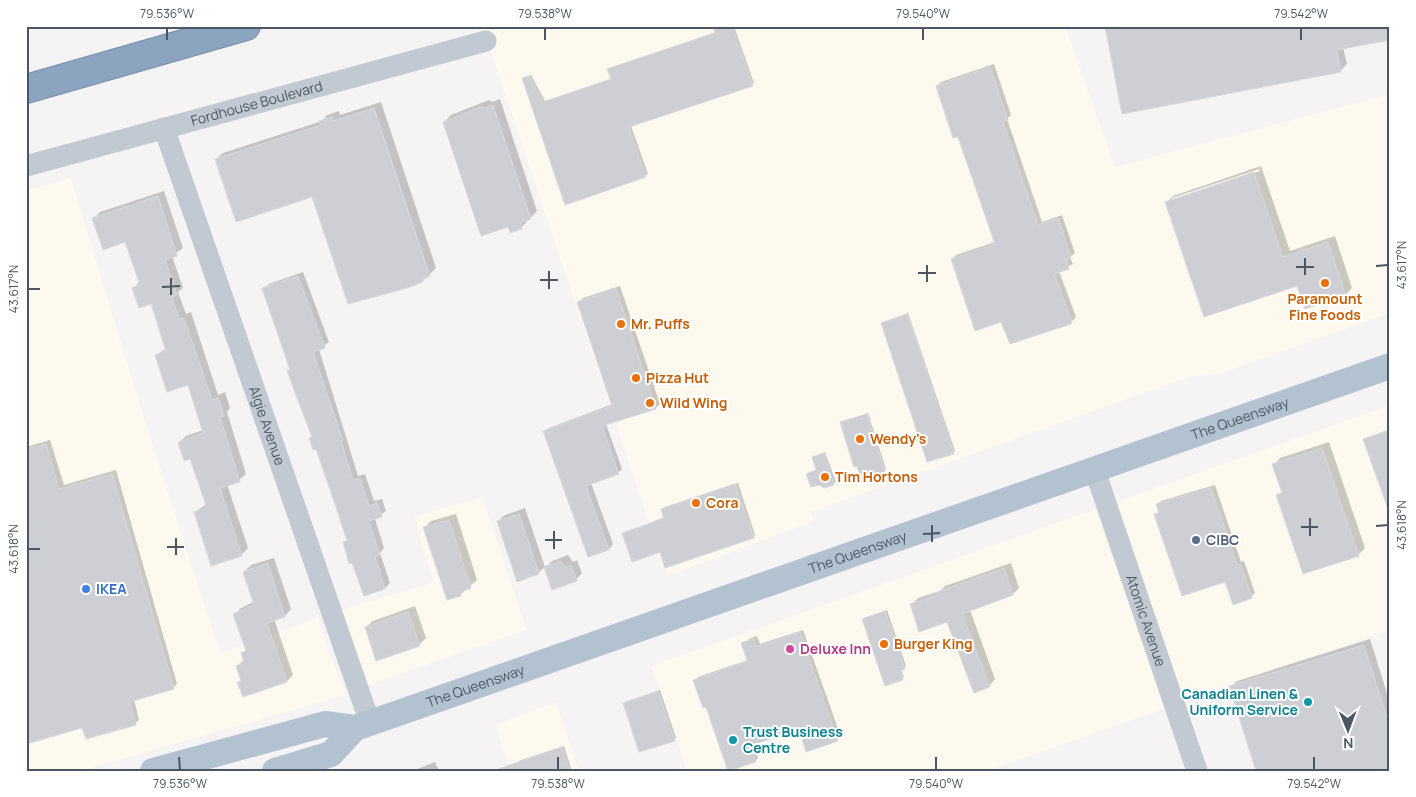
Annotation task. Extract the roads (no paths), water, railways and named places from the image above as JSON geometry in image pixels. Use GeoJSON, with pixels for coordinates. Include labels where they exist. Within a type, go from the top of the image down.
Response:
{"type":"FeatureCollection","features":[{"type":"Feature","properties":{"kind":"highway"},"geometry":{"type":"LineString","coordinates":[[26,89],[246,26]]}},
{"type":"Feature","properties":{"kind":"main road","name":"The Queensway"},"geometry":{"type":"LineString","coordinates":[[153,771],[325,724],[363,725],[1390,366]]}},
{"type":"Feature","properties":{"kind":"main road","name":"The Queensway"},"geometry":{"type":"LineString","coordinates":[[275,771],[331,754],[363,725]]}},
{"type":"Feature","properties":{"kind":"street","name":"Fordhouse Boulevard"},"geometry":{"type":"LineString","coordinates":[[26,166],[486,41]]}},
{"type":"Feature","properties":{"kind":"street","name":"Algie Avenue"},"geometry":{"type":"LineString","coordinates":[[164,128],[363,725]]}},
{"type":"Feature","properties":{"kind":"street","name":"Atomic Avenue"},"geometry":{"type":"LineString","coordinates":[[1095,470],[1197,771]]}},
{"type":"Feature","properties":{"kind":"place","name":"Paramount Fine Foods"},"geometry":{"type":"Point","coordinates":[1325,283]}},
{"type":"Feature","properties":{"kind":"place","name":"Mr. Puffs"},"geometry":{"type":"Point","coordinates":[621,324]}},
{"type":"Feature","properties":{"kind":"place","name":"Pizza Hut"},"geometry":{"type":"Point","coordinates":[636,378]}},
{"type":"Feature","properties":{"kind":"place","name":"Wild Wing"},"geometry":{"type":"Point","coordinates":[650,403]}},
{"type":"Feature","properties":{"kind":"place","name":"Wendy's"},"geometry":{"type":"Point","coordinates":[860,439]}},
{"type":"Feature","properties":{"kind":"place","name":"Tim Hortons"},"geometry":{"type":"Point","coordinates":[825,477]}},
{"type":"Feature","properties":{"kind":"place","name":"Cora"},"geometry":{"type":"Point","coordinates":[696,503]}},
{"type":"Feature","properties":{"kind":"place","name":"CIBC"},"geometry":{"type":"Point","coordinates":[1196,540]}},
{"type":"Feature","properties":{"kind":"place","name":"IKEA"},"geometry":{"type":"Point","coordinates":[86,589]}},
{"type":"Feature","properties":{"kind":"place","name":"Burger King"},"geometry":{"type":"Point","coordinates":[884,644]}},
{"type":"Feature","properties":{"kind":"place","name":"Deluxe Inn"},"geometry":{"type":"Point","coordinates":[790,649]}},
{"type":"Feature","properties":{"kind":"place","name":"Canadian Linen & Uniform Service"},"geometry":{"type":"Point","coordinates":[1308,702]}},
{"type":"Feature","properties":{"kind":"place","name":"Trust Business Centre"},"geometry":{"type":"Point","coordinates":[733,740]}}]}
